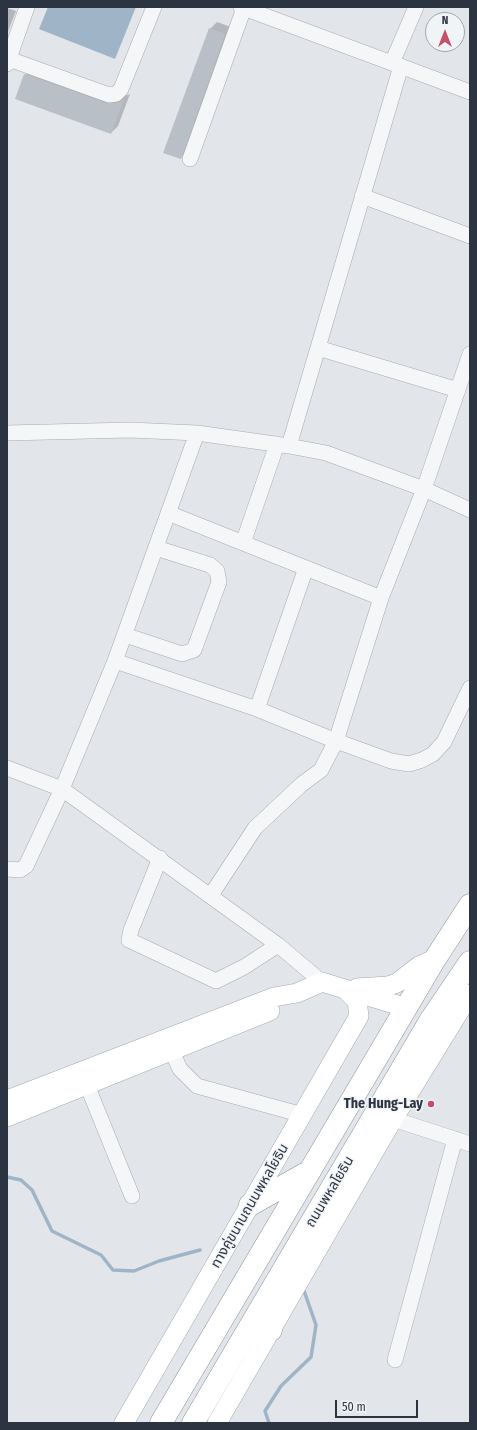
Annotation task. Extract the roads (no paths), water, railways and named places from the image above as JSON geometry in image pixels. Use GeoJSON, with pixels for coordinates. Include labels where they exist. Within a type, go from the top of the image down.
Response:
{"type":"FeatureCollection","features":[{"type":"Feature","properties":{"kind":"highway","name":"ถนนพหลโยธิน"},"geometry":{"type":"LineString","coordinates":[[161,1423],[435,959],[470,905]]}},
{"type":"Feature","properties":{"kind":"highway","name":"ถนนพหลโยธิน"},"geometry":{"type":"LineString","coordinates":[[193,1423],[430,1022],[470,962]]}},
{"type":"Feature","properties":{"kind":"highway"},"geometry":{"type":"LineString","coordinates":[[407,1008],[430,1022]]}},
{"type":"Feature","properties":{"kind":"highway"},"geometry":{"type":"LineString","coordinates":[[250,1204],[311,1170]]}},
{"type":"Feature","properties":{"kind":"highway"},"geometry":{"type":"LineString","coordinates":[[267,1298],[271,1330]]}},
{"type":"Feature","properties":{"kind":"main road"},"geometry":{"type":"LineString","coordinates":[[346,990],[388,986],[397,983],[420,966],[435,959]]}},
{"type":"Feature","properties":{"kind":"main road"},"geometry":{"type":"LineString","coordinates":[[7,1117],[88,1085],[130,1060],[172,1052],[279,1008],[297,993],[322,982],[407,1008]]}},
{"type":"Feature","properties":{"kind":"main road","name":"ทางคู่ขนานถนนพหลโยธิน"},"geometry":{"type":"LineString","coordinates":[[124,1423],[359,1016],[356,1000],[346,990]]}},
{"type":"Feature","properties":{"kind":"main road"},"geometry":{"type":"LineString","coordinates":[[7,1100],[130,1060],[274,996],[297,993]]}},
{"type":"Feature","properties":{"kind":"main road"},"geometry":{"type":"LineString","coordinates":[[217,1423],[393,1119],[470,994]]}},
{"type":"Feature","properties":{"kind":"street"},"geometry":{"type":"LineString","coordinates":[[27,7],[8,61],[109,95],[116,94],[121,89],[154,7]]}},
{"type":"Feature","properties":{"kind":"street"},"geometry":{"type":"LineString","coordinates":[[243,543],[283,445],[318,348],[362,196],[397,64],[416,7]]}},
{"type":"Feature","properties":{"kind":"street"},"geometry":{"type":"LineString","coordinates":[[190,159],[243,8],[470,92]]}},
{"type":"Feature","properties":{"kind":"street"},"geometry":{"type":"LineString","coordinates":[[362,196],[470,236]]}},
{"type":"Feature","properties":{"kind":"street"},"geometry":{"type":"LineString","coordinates":[[318,348],[458,390]]}},
{"type":"Feature","properties":{"kind":"street"},"geometry":{"type":"LineString","coordinates":[[211,895],[255,828],[302,784],[321,770],[336,741],[381,598],[424,489],[470,354]]}},
{"type":"Feature","properties":{"kind":"street"},"geometry":{"type":"LineString","coordinates":[[7,433],[130,430],[197,433],[283,445],[326,453],[424,489],[470,510]]}},
{"type":"Feature","properties":{"kind":"street"},"geometry":{"type":"LineString","coordinates":[[7,869],[20,870],[26,866],[62,789],[125,635],[197,433]]}},
{"type":"Feature","properties":{"kind":"street"},"geometry":{"type":"LineString","coordinates":[[168,513],[381,598]]}},
{"type":"Feature","properties":{"kind":"street"},"geometry":{"type":"LineString","coordinates":[[125,635],[182,654],[194,650],[219,582],[217,571],[210,565],[156,548]]}},
{"type":"Feature","properties":{"kind":"street"},"geometry":{"type":"LineString","coordinates":[[257,709],[306,568]]}},
{"type":"Feature","properties":{"kind":"street"},"geometry":{"type":"LineString","coordinates":[[115,661],[257,709],[336,741],[391,761],[409,764],[422,760],[433,754],[444,742],[470,688]]}},
{"type":"Feature","properties":{"kind":"street"},"geometry":{"type":"LineString","coordinates":[[7,768],[62,789],[211,895],[278,945],[322,982]]}},
{"type":"Feature","properties":{"kind":"street"},"geometry":{"type":"LineString","coordinates":[[160,858],[131,930],[129,940],[216,981],[244,967],[278,945]]}},
{"type":"Feature","properties":{"kind":"street"},"geometry":{"type":"LineString","coordinates":[[172,1052],[180,1069],[197,1086],[303,1115]]}},
{"type":"Feature","properties":{"kind":"street"},"geometry":{"type":"LineString","coordinates":[[88,1085],[132,1196]]}},
{"type":"Feature","properties":{"kind":"street"},"geometry":{"type":"LineString","coordinates":[[393,1119],[470,1144]]}},
{"type":"Feature","properties":{"kind":"street"},"geometry":{"type":"LineString","coordinates":[[395,1360],[455,1139]]}},
{"type":"Feature","properties":{"kind":"water"},"geometry":{"type":"Polygon","coordinates":[[[48,7],[136,7],[115,59],[39,29],[48,7]]]}},
{"type":"Feature","properties":{"kind":"waterway"},"geometry":{"type":"LineString","coordinates":[[7,1177],[21,1180],[32,1190],[52,1231],[101,1255],[113,1270],[134,1271],[159,1261],[200,1250]]}},
{"type":"Feature","properties":{"kind":"waterway"},"geometry":{"type":"LineString","coordinates":[[269,1423],[265,1411],[281,1386],[311,1357],[316,1325],[303,1288]]}},
{"type":"Feature","properties":{"kind":"place","name":"The Hung-Lay"},"geometry":{"type":"Point","coordinates":[431,1104]}}]}
